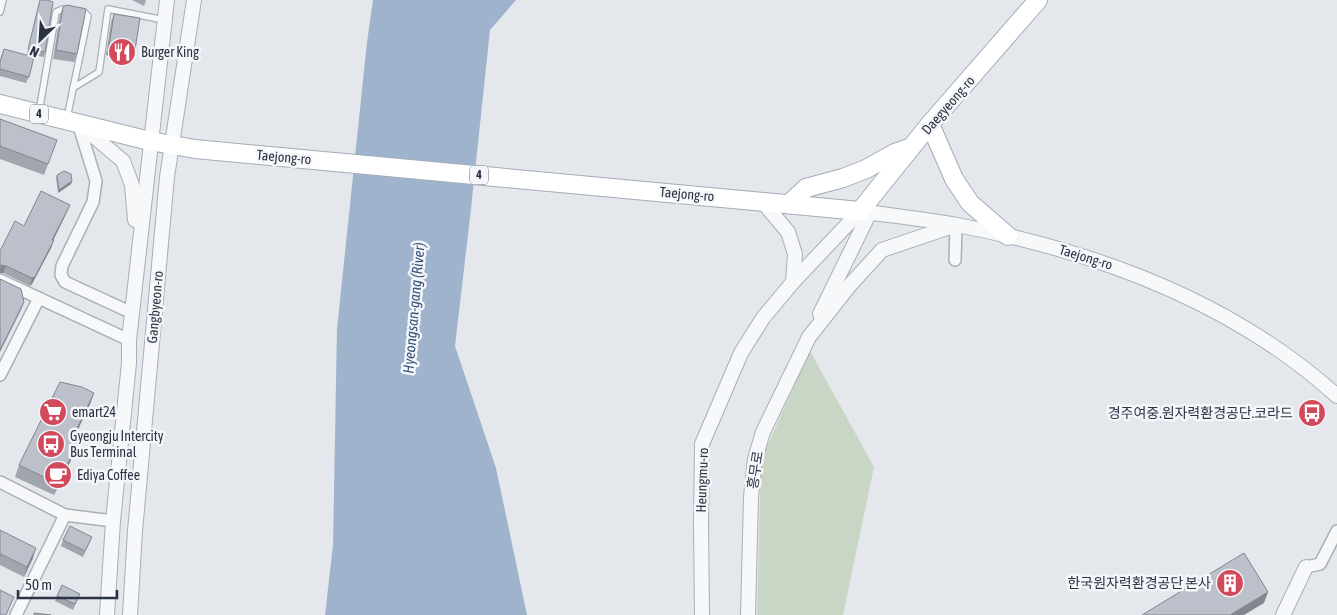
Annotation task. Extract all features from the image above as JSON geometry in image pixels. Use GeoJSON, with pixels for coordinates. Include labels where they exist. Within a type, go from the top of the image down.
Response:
{"type":"FeatureCollection","features":[{"type":"Feature","properties":{"kind":"main road","name":"Daegyeong-ro"},"geometry":{"type":"LineString","coordinates":[[865,209],[930,124],[1038,0]]}},
{"type":"Feature","properties":{"kind":"main road","name":"Taejong-ro"},"geometry":{"type":"LineString","coordinates":[[0,104],[150,141],[195,149],[789,204],[865,209]]}},
{"type":"Feature","properties":{"kind":"main road"},"geometry":{"type":"LineString","coordinates":[[930,124],[954,179],[970,203],[1008,236]]}},
{"type":"Feature","properties":{"kind":"main road"},"geometry":{"type":"LineString","coordinates":[[789,204],[806,188],[843,178],[912,147]]}},
{"type":"Feature","properties":{"kind":"street","name":"Gangbyeon-ro"},"geometry":{"type":"LineString","coordinates":[[107,615],[113,521],[129,363],[129,340],[167,0]]}},
{"type":"Feature","properties":{"kind":"street","name":"Gangbyeon-ro"},"geometry":{"type":"LineString","coordinates":[[130,615],[135,531],[167,177],[194,0]]}},
{"type":"Feature","properties":{"kind":"street"},"geometry":{"type":"LineString","coordinates":[[72,122],[123,161],[132,185],[135,216],[134,234],[139,242]]}},
{"type":"Feature","properties":{"kind":"street"},"geometry":{"type":"LineString","coordinates":[[72,122],[96,181],[93,202],[62,266],[61,276],[65,282],[132,312]]}},
{"type":"Feature","properties":{"kind":"street"},"geometry":{"type":"LineString","coordinates":[[762,201],[788,232],[795,254],[793,282]]}},
{"type":"Feature","properties":{"kind":"street"},"geometry":{"type":"LineString","coordinates":[[793,282],[865,209]]}},
{"type":"Feature","properties":{"kind":"street","name":"Taejong-ro"},"geometry":{"type":"LineString","coordinates":[[865,209],[1008,236],[1072,252],[1113,266],[1187,296],[1256,334],[1293,360],[1337,396]]}},
{"type":"Feature","properties":{"kind":"street","name":"흥무로"},"geometry":{"type":"LineString","coordinates":[[748,615],[750,514],[755,459],[763,432],[809,337],[865,209]]}},
{"type":"Feature","properties":{"kind":"street"},"geometry":{"type":"LineString","coordinates":[[955,260],[956,225]]}},
{"type":"Feature","properties":{"kind":"street","name":"흥무로"},"geometry":{"type":"LineString","coordinates":[[809,337],[850,285],[882,250],[956,225]]}},
{"type":"Feature","properties":{"kind":"street"},"geometry":{"type":"LineString","coordinates":[[0,280],[129,340]]}},
{"type":"Feature","properties":{"kind":"street","name":"Heungmu-ro"},"geometry":{"type":"LineString","coordinates":[[702,615],[702,444],[741,354],[763,318],[793,282]]}},
{"type":"Feature","properties":{"kind":"street"},"geometry":{"type":"LineString","coordinates":[[0,376],[38,298]]}},
{"type":"Feature","properties":{"kind":"street"},"geometry":{"type":"LineString","coordinates":[[0,482],[65,515],[113,521]]}},
{"type":"Feature","properties":{"kind":"street"},"geometry":{"type":"LineString","coordinates":[[16,615],[65,515]]}},
{"type":"Feature","properties":{"kind":"street"},"geometry":{"type":"LineString","coordinates":[[1283,615],[1306,567],[1320,564],[1337,531]]}},
{"type":"Feature","properties":{"kind":"lane"},"geometry":{"type":"LineString","coordinates":[[0,12],[3,0]]}},
{"type":"Feature","properties":{"kind":"lane"},"geometry":{"type":"LineString","coordinates":[[38,114],[56,12],[63,8],[84,12],[88,16],[73,88],[72,122]]}},
{"type":"Feature","properties":{"kind":"lane"},"geometry":{"type":"LineString","coordinates":[[73,88],[99,72],[108,9],[164,20]]}},
{"type":"Feature","properties":{"kind":"green space"},"geometry":{"type":"Polygon","coordinates":[[[810,351],[874,467],[843,615],[757,615],[761,460],[810,351]]]}},
{"type":"Feature","properties":{"kind":"water","name":"Hyeongsan-gang (River)"},"geometry":{"type":"Polygon","coordinates":[[[373,0],[516,0],[490,30],[455,346],[496,468],[527,615],[325,615],[333,545],[337,329],[373,0]]]}},
{"type":"Feature","properties":{"kind":"building"},"geometry":{"type":"Polygon","coordinates":[[[40,0],[53,2],[45,52],[28,49],[40,0]]]}},
{"type":"Feature","properties":{"kind":"building"},"geometry":{"type":"Polygon","coordinates":[[[67,5],[86,9],[77,54],[56,50],[63,7],[67,5]]]}},
{"type":"Feature","properties":{"kind":"building"},"geometry":{"type":"Polygon","coordinates":[[[114,14],[140,18],[135,50],[109,46],[114,14]]]}},
{"type":"Feature","properties":{"kind":"building"},"geometry":{"type":"Polygon","coordinates":[[[4,49],[34,57],[29,77],[0,69],[4,49]]]}},
{"type":"Feature","properties":{"kind":"building"},"geometry":{"type":"Polygon","coordinates":[[[0,119],[57,140],[48,164],[0,146],[0,119]]]}},
{"type":"Feature","properties":{"kind":"building"},"geometry":{"type":"Polygon","coordinates":[[[64,171],[71,174],[72,181],[59,190],[57,175],[64,171]]]}},
{"type":"Feature","properties":{"kind":"building"},"geometry":{"type":"Polygon","coordinates":[[[41,191],[70,205],[35,277],[32,278],[0,265],[0,251],[15,221],[24,226],[41,191]]]}},
{"type":"Feature","properties":{"kind":"building"},"geometry":{"type":"Polygon","coordinates":[[[0,279],[21,289],[24,302],[0,350],[0,279]]]}},
{"type":"Feature","properties":{"kind":"building"},"geometry":{"type":"Polygon","coordinates":[[[60,382],[82,387],[94,393],[72,439],[78,442],[58,484],[19,465],[60,382]]]}},
{"type":"Feature","properties":{"kind":"building"},"geometry":{"type":"Polygon","coordinates":[[[70,526],[92,537],[85,551],[63,540],[70,526]]]}},
{"type":"Feature","properties":{"kind":"building"},"geometry":{"type":"Polygon","coordinates":[[[0,530],[36,548],[27,567],[1,554],[0,557],[0,530]]]}},
{"type":"Feature","properties":{"kind":"building","name":"한국원자력환경공단 본사"},"geometry":{"type":"Polygon","coordinates":[[[1244,553],[1268,592],[1230,615],[1142,615],[1244,553]]]}},
{"type":"Feature","properties":{"kind":"building"},"geometry":{"type":"Polygon","coordinates":[[[62,585],[80,594],[75,604],[57,596],[62,585]]]}},
{"type":"Feature","properties":{"kind":"building"},"geometry":{"type":"Polygon","coordinates":[[[0,590],[14,597],[6,615],[0,615],[0,590]]]}},
{"type":"Feature","properties":{"kind":"building"},"geometry":{"type":"Polygon","coordinates":[[[34,613],[51,615],[34,615],[34,613]]]}},
{"type":"Feature","properties":{"kind":"place","name":"Burger King"},"geometry":{"type":"Point","coordinates":[122,52]}},
{"type":"Feature","properties":{"kind":"place","name":"emart24"},"geometry":{"type":"Point","coordinates":[53,412]}},
{"type":"Feature","properties":{"kind":"place","name":"경주여중.원자력환경공단.코라드"},"geometry":{"type":"Point","coordinates":[1312,413]}},
{"type":"Feature","properties":{"kind":"place","name":"Gyeongju Intercity Bus Terminal"},"geometry":{"type":"Point","coordinates":[51,444]}},
{"type":"Feature","properties":{"kind":"place","name":"Ediya Coffee"},"geometry":{"type":"Point","coordinates":[58,475]}},
{"type":"Feature","properties":{"kind":"place","name":"한국원자력환경공단 본사"},"geometry":{"type":"Point","coordinates":[1230,583]}}]}
